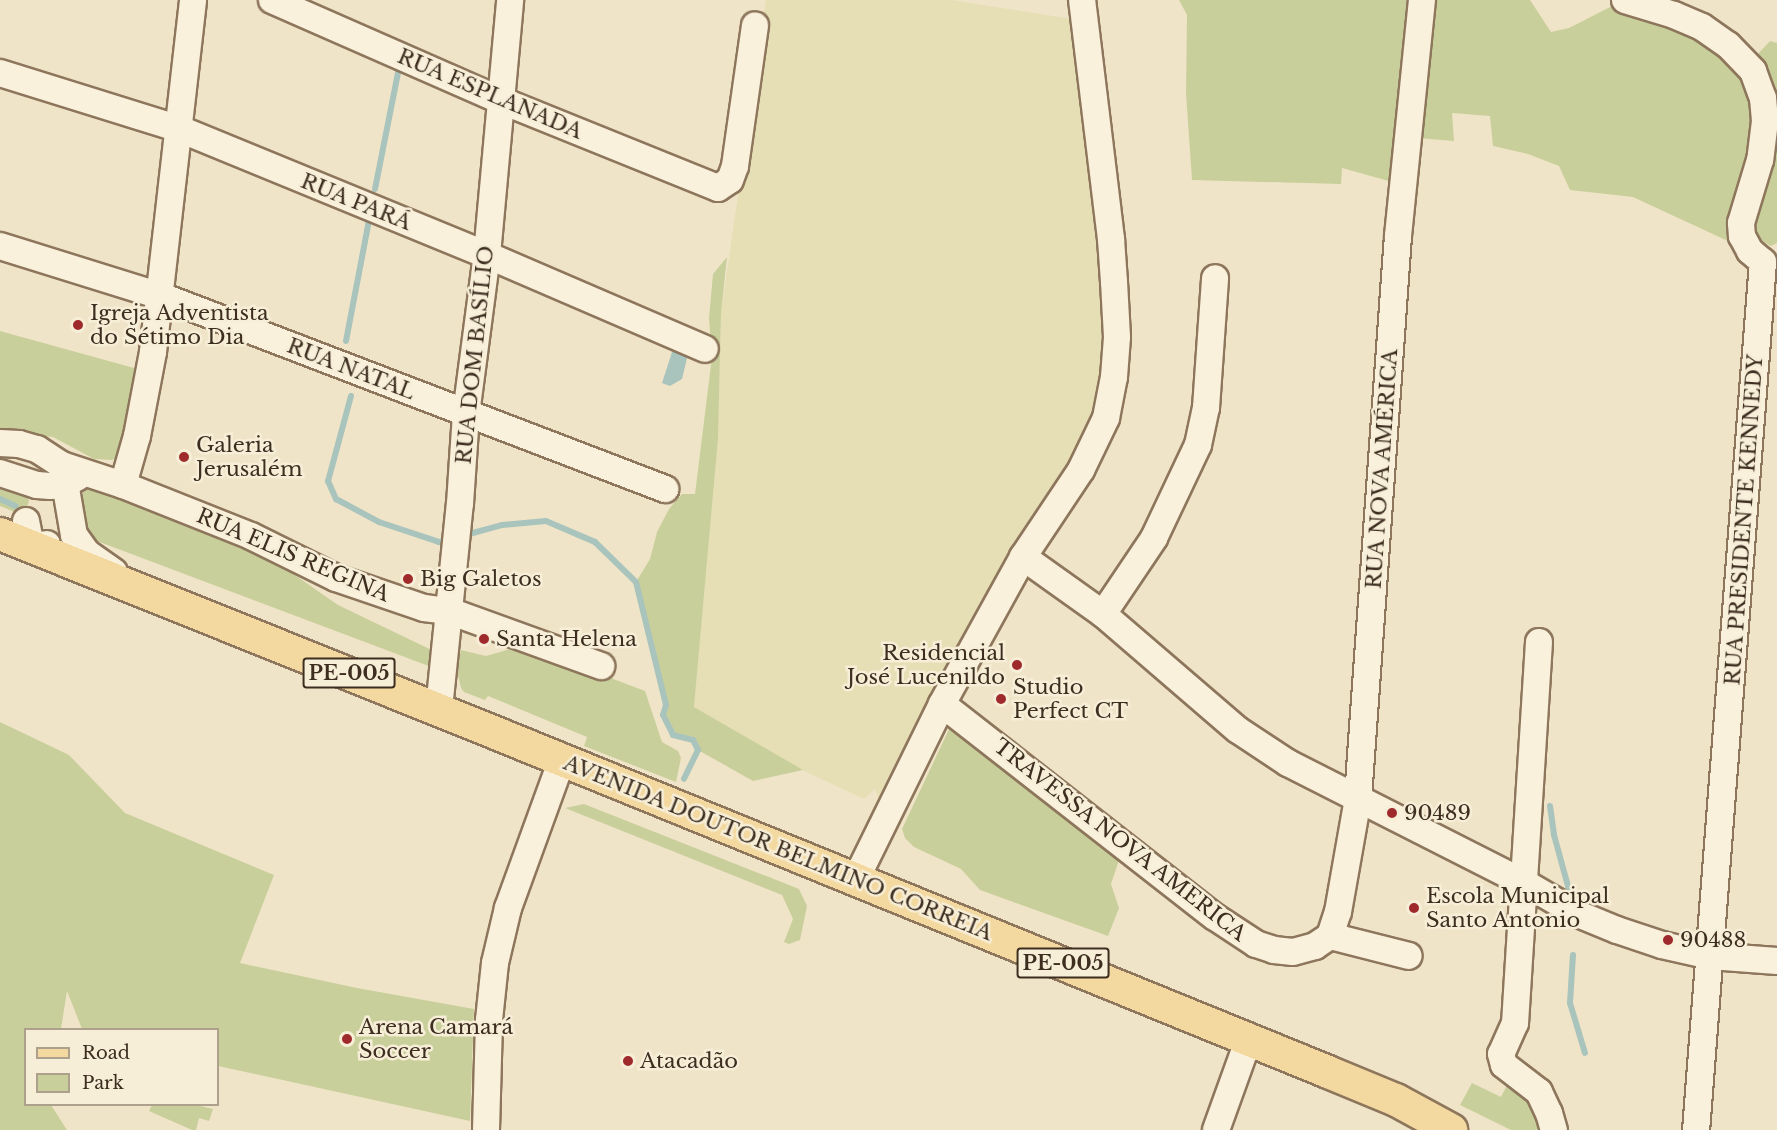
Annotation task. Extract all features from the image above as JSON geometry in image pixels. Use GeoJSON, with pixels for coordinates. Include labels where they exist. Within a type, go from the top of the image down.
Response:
{"type":"FeatureCollection","features":[{"type":"Feature","properties":{"kind":"main road","name":"AVENIDA DOUTOR BELMINO CORREIA"},"geometry":{"type":"LineString","coordinates":[[16,535],[135,587],[1396,1100],[1451,1130]]}},
{"type":"Feature","properties":{"kind":"street"},"geometry":{"type":"LineString","coordinates":[[123,484],[143,409],[161,296],[177,128],[193,0]]}},
{"type":"Feature","properties":{"kind":"street","name":"RUA ESPLANADA"},"geometry":{"type":"LineString","coordinates":[[272,0],[500,100],[718,188],[725,186],[735,166],[755,25]]}},
{"type":"Feature","properties":{"kind":"street","name":"RUA DOM BASÍLIO"},"geometry":{"type":"LineString","coordinates":[[439,710],[460,504],[466,414],[487,255],[510,0]]}},
{"type":"Feature","properties":{"kind":"street"},"geometry":{"type":"LineString","coordinates":[[856,879],[942,704],[1023,557],[1081,470],[1106,418],[1114,377],[1117,337],[1111,239],[1082,0]]}},
{"type":"Feature","properties":{"kind":"street","name":"RUA NOVA AMÉRICA"},"geometry":{"type":"LineString","coordinates":[[1330,936],[1338,912],[1358,798],[1398,236],[1422,0]]}},
{"type":"Feature","properties":{"kind":"street","name":"RUA PRESIDENTE KENNEDY"},"geometry":{"type":"LineString","coordinates":[[1625,0],[1678,7],[1701,27],[1728,45],[1753,71],[1763,98],[1765,121],[1760,160],[1741,223],[1742,236],[1750,251],[1770,264],[1737,624],[1696,1130]]}},
{"type":"Feature","properties":{"kind":"street","name":"RUA PARÁ"},"geometry":{"type":"LineString","coordinates":[[0,73],[177,128],[487,255],[705,349]]}},
{"type":"Feature","properties":{"kind":"street","name":"RUA NATAL"},"geometry":{"type":"LineString","coordinates":[[0,246],[161,296],[665,489]]}},
{"type":"Feature","properties":{"kind":"street"},"geometry":{"type":"LineString","coordinates":[[1103,614],[1154,538],[1198,445],[1206,408],[1215,278]]}},
{"type":"Feature","properties":{"kind":"street"},"geometry":{"type":"LineString","coordinates":[[0,444],[20,444],[37,448],[63,475],[36,485],[0,472]]}},
{"type":"Feature","properties":{"kind":"street","name":"RUA ELIS REGINA"},"geometry":{"type":"LineString","coordinates":[[63,475],[89,473],[123,484],[250,536],[336,578],[424,608],[449,611],[601,666]]}},
{"type":"Feature","properties":{"kind":"street","name":"AVENIDA DOUTOR BELMINO CORREIA"},"geometry":{"type":"LineString","coordinates":[[63,475],[74,535],[87,553],[135,587]]}},
{"type":"Feature","properties":{"kind":"street"},"geometry":{"type":"LineString","coordinates":[[36,485],[16,535],[51,542],[70,521]]}},
{"type":"Feature","properties":{"kind":"street"},"geometry":{"type":"LineString","coordinates":[[1023,557],[1103,614],[1238,730],[1288,763],[1523,882],[1578,914],[1617,930],[1662,945],[1710,956],[1777,961]]}},
{"type":"Feature","properties":{"kind":"street"},"geometry":{"type":"LineString","coordinates":[[1539,642],[1515,1023],[1501,1054],[1502,1061],[1539,1092],[1550,1113],[1554,1130]]}},
{"type":"Feature","properties":{"kind":"street","name":"TRAVESSA NOVA AMERICA"},"geometry":{"type":"LineString","coordinates":[[942,704],[1215,917],[1256,944],[1274,950],[1293,952],[1315,946],[1330,936]]}},
{"type":"Feature","properties":{"kind":"street"},"geometry":{"type":"LineString","coordinates":[[486,1130],[489,1020],[495,963],[508,909],[562,760]]}},
{"type":"Feature","properties":{"kind":"street"},"geometry":{"type":"LineString","coordinates":[[1330,936],[1409,956]]}},
{"type":"Feature","properties":{"kind":"street"},"geometry":{"type":"LineString","coordinates":[[1216,1130],[1248,1041]]}},
{"type":"Feature","properties":{"kind":"shaded area"},"geometry":{"type":"Polygon","coordinates":[[[766,0],[952,0],[1072,19],[1102,254],[1102,358],[1093,426],[880,801],[875,789],[864,799],[783,761],[694,707],[718,439],[721,313],[766,0]]]}},
{"type":"Feature","properties":{"kind":"green space"},"geometry":{"type":"Polygon","coordinates":[[[1179,0],[1413,0],[1396,183],[1342,168],[1341,184],[1192,180],[1186,93],[1187,15],[1179,0]]]}},
{"type":"Feature","properties":{"kind":"green space"},"geometry":{"type":"Polygon","coordinates":[[[1428,0],[1530,0],[1551,32],[1569,28],[1618,3],[1724,50],[1760,100],[1743,196],[1730,242],[1633,197],[1570,190],[1559,166],[1528,154],[1493,146],[1490,116],[1452,113],[1454,141],[1417,138],[1428,0]]]}},
{"type":"Feature","properties":{"kind":"green space"},"geometry":{"type":"Polygon","coordinates":[[[1770,41],[1777,43],[1777,243],[1771,246],[1761,240],[1754,224],[1763,72],[1757,55],[1770,41]]]}},
{"type":"Feature","properties":{"kind":"green space"},"geometry":{"type":"Polygon","coordinates":[[[727,257],[721,313],[718,439],[694,707],[803,770],[753,781],[698,750],[693,740],[673,735],[663,715],[666,705],[636,582],[650,559],[657,532],[669,509],[682,494],[695,494],[712,357],[709,318],[713,274],[727,257]]]}},
{"type":"Feature","properties":{"kind":"green space"},"geometry":{"type":"Polygon","coordinates":[[[0,331],[134,368],[143,377],[123,454],[112,460],[94,459],[53,437],[0,433],[0,331]]]}},
{"type":"Feature","properties":{"kind":"green space"},"geometry":{"type":"Polygon","coordinates":[[[87,480],[263,553],[338,605],[440,654],[434,668],[89,538],[83,530],[83,491],[87,480]]]}},
{"type":"Feature","properties":{"kind":"green space"},"geometry":{"type":"Polygon","coordinates":[[[0,483],[24,493],[29,500],[26,512],[17,513],[0,506],[0,483]]]}},
{"type":"Feature","properties":{"kind":"green space"},"geometry":{"type":"Polygon","coordinates":[[[524,645],[645,691],[662,742],[678,751],[681,758],[676,782],[584,746],[587,737],[488,696],[485,700],[464,692],[461,688],[457,670],[461,650],[486,656],[524,645]]]}},
{"type":"Feature","properties":{"kind":"green space"},"geometry":{"type":"Polygon","coordinates":[[[0,722],[69,755],[125,813],[274,875],[240,963],[357,988],[474,1009],[470,1121],[219,1066],[219,1028],[82,1028],[67,991],[61,1028],[24,1028],[24,1106],[52,1106],[67,1130],[0,1130],[0,722]]]}},
{"type":"Feature","properties":{"kind":"green space"},"geometry":{"type":"Polygon","coordinates":[[[951,725],[1122,851],[1111,884],[1119,908],[1108,936],[980,890],[961,869],[914,847],[905,838],[902,829],[951,725]]]}},
{"type":"Feature","properties":{"kind":"green space"},"geometry":{"type":"Polygon","coordinates":[[[584,804],[799,889],[807,906],[800,940],[789,944],[784,942],[793,919],[782,895],[565,808],[584,804]]]}},
{"type":"Feature","properties":{"kind":"green space"},"geometry":{"type":"Polygon","coordinates":[[[1510,1079],[1522,1084],[1540,1122],[1537,1130],[1511,1130],[1460,1105],[1472,1083],[1501,1097],[1510,1079]]]}},
{"type":"Feature","properties":{"kind":"green space"},"geometry":{"type":"Polygon","coordinates":[[[152,1106],[200,1106],[213,1109],[209,1121],[199,1118],[196,1130],[149,1111],[152,1106]]]}},
{"type":"Feature","properties":{"kind":"water"},"geometry":{"type":"Polygon","coordinates":[[[673,349],[688,354],[682,379],[670,386],[662,383],[673,349]]]}},
{"type":"Feature","properties":{"kind":"waterway"},"geometry":{"type":"LineString","coordinates":[[375,189],[399,68]]}},
{"type":"Feature","properties":{"kind":"waterway"},"geometry":{"type":"LineString","coordinates":[[346,341],[369,220]]}},
{"type":"Feature","properties":{"kind":"waterway"},"geometry":{"type":"LineString","coordinates":[[351,396],[328,481],[336,499],[379,522],[439,542],[449,539]]}},
{"type":"Feature","properties":{"kind":"waterway"},"geometry":{"type":"LineString","coordinates":[[0,499],[16,506]]}},
{"type":"Feature","properties":{"kind":"waterway"},"geometry":{"type":"LineString","coordinates":[[462,536],[502,525],[546,521],[595,542],[636,582],[666,705],[663,715],[673,735],[693,740],[698,750],[684,779]]}},
{"type":"Feature","properties":{"kind":"waterway"},"geometry":{"type":"LineString","coordinates":[[1550,806],[1554,835],[1569,890]]}},
{"type":"Feature","properties":{"kind":"waterway"},"geometry":{"type":"LineString","coordinates":[[1573,955],[1570,1003],[1585,1053]]}},
{"type":"Feature","properties":{"kind":"place","name":"Igreja Adventista do Sétimo Dia"},"geometry":{"type":"Point","coordinates":[78,325]}},
{"type":"Feature","properties":{"kind":"place","name":"Galeria Jerusalém"},"geometry":{"type":"Point","coordinates":[184,457]}},
{"type":"Feature","properties":{"kind":"place","name":"Big Galetos"},"geometry":{"type":"Point","coordinates":[408,579]}},
{"type":"Feature","properties":{"kind":"place","name":"Santa Helena"},"geometry":{"type":"Point","coordinates":[484,639]}},
{"type":"Feature","properties":{"kind":"place","name":"Residencial José Lucenildo"},"geometry":{"type":"Point","coordinates":[1017,665]}},
{"type":"Feature","properties":{"kind":"place","name":"Studio Perfect CT"},"geometry":{"type":"Point","coordinates":[1001,699]}},
{"type":"Feature","properties":{"kind":"place","name":"90489"},"geometry":{"type":"Point","coordinates":[1392,813]}},
{"type":"Feature","properties":{"kind":"place","name":"Escola Municipal Santo Antonio"},"geometry":{"type":"Point","coordinates":[1414,908]}},
{"type":"Feature","properties":{"kind":"place","name":"90488"},"geometry":{"type":"Point","coordinates":[1668,940]}},
{"type":"Feature","properties":{"kind":"place","name":"Arena Camará Soccer"},"geometry":{"type":"Point","coordinates":[347,1039]}},
{"type":"Feature","properties":{"kind":"place","name":"Atacadão"},"geometry":{"type":"Point","coordinates":[628,1061]}}]}
